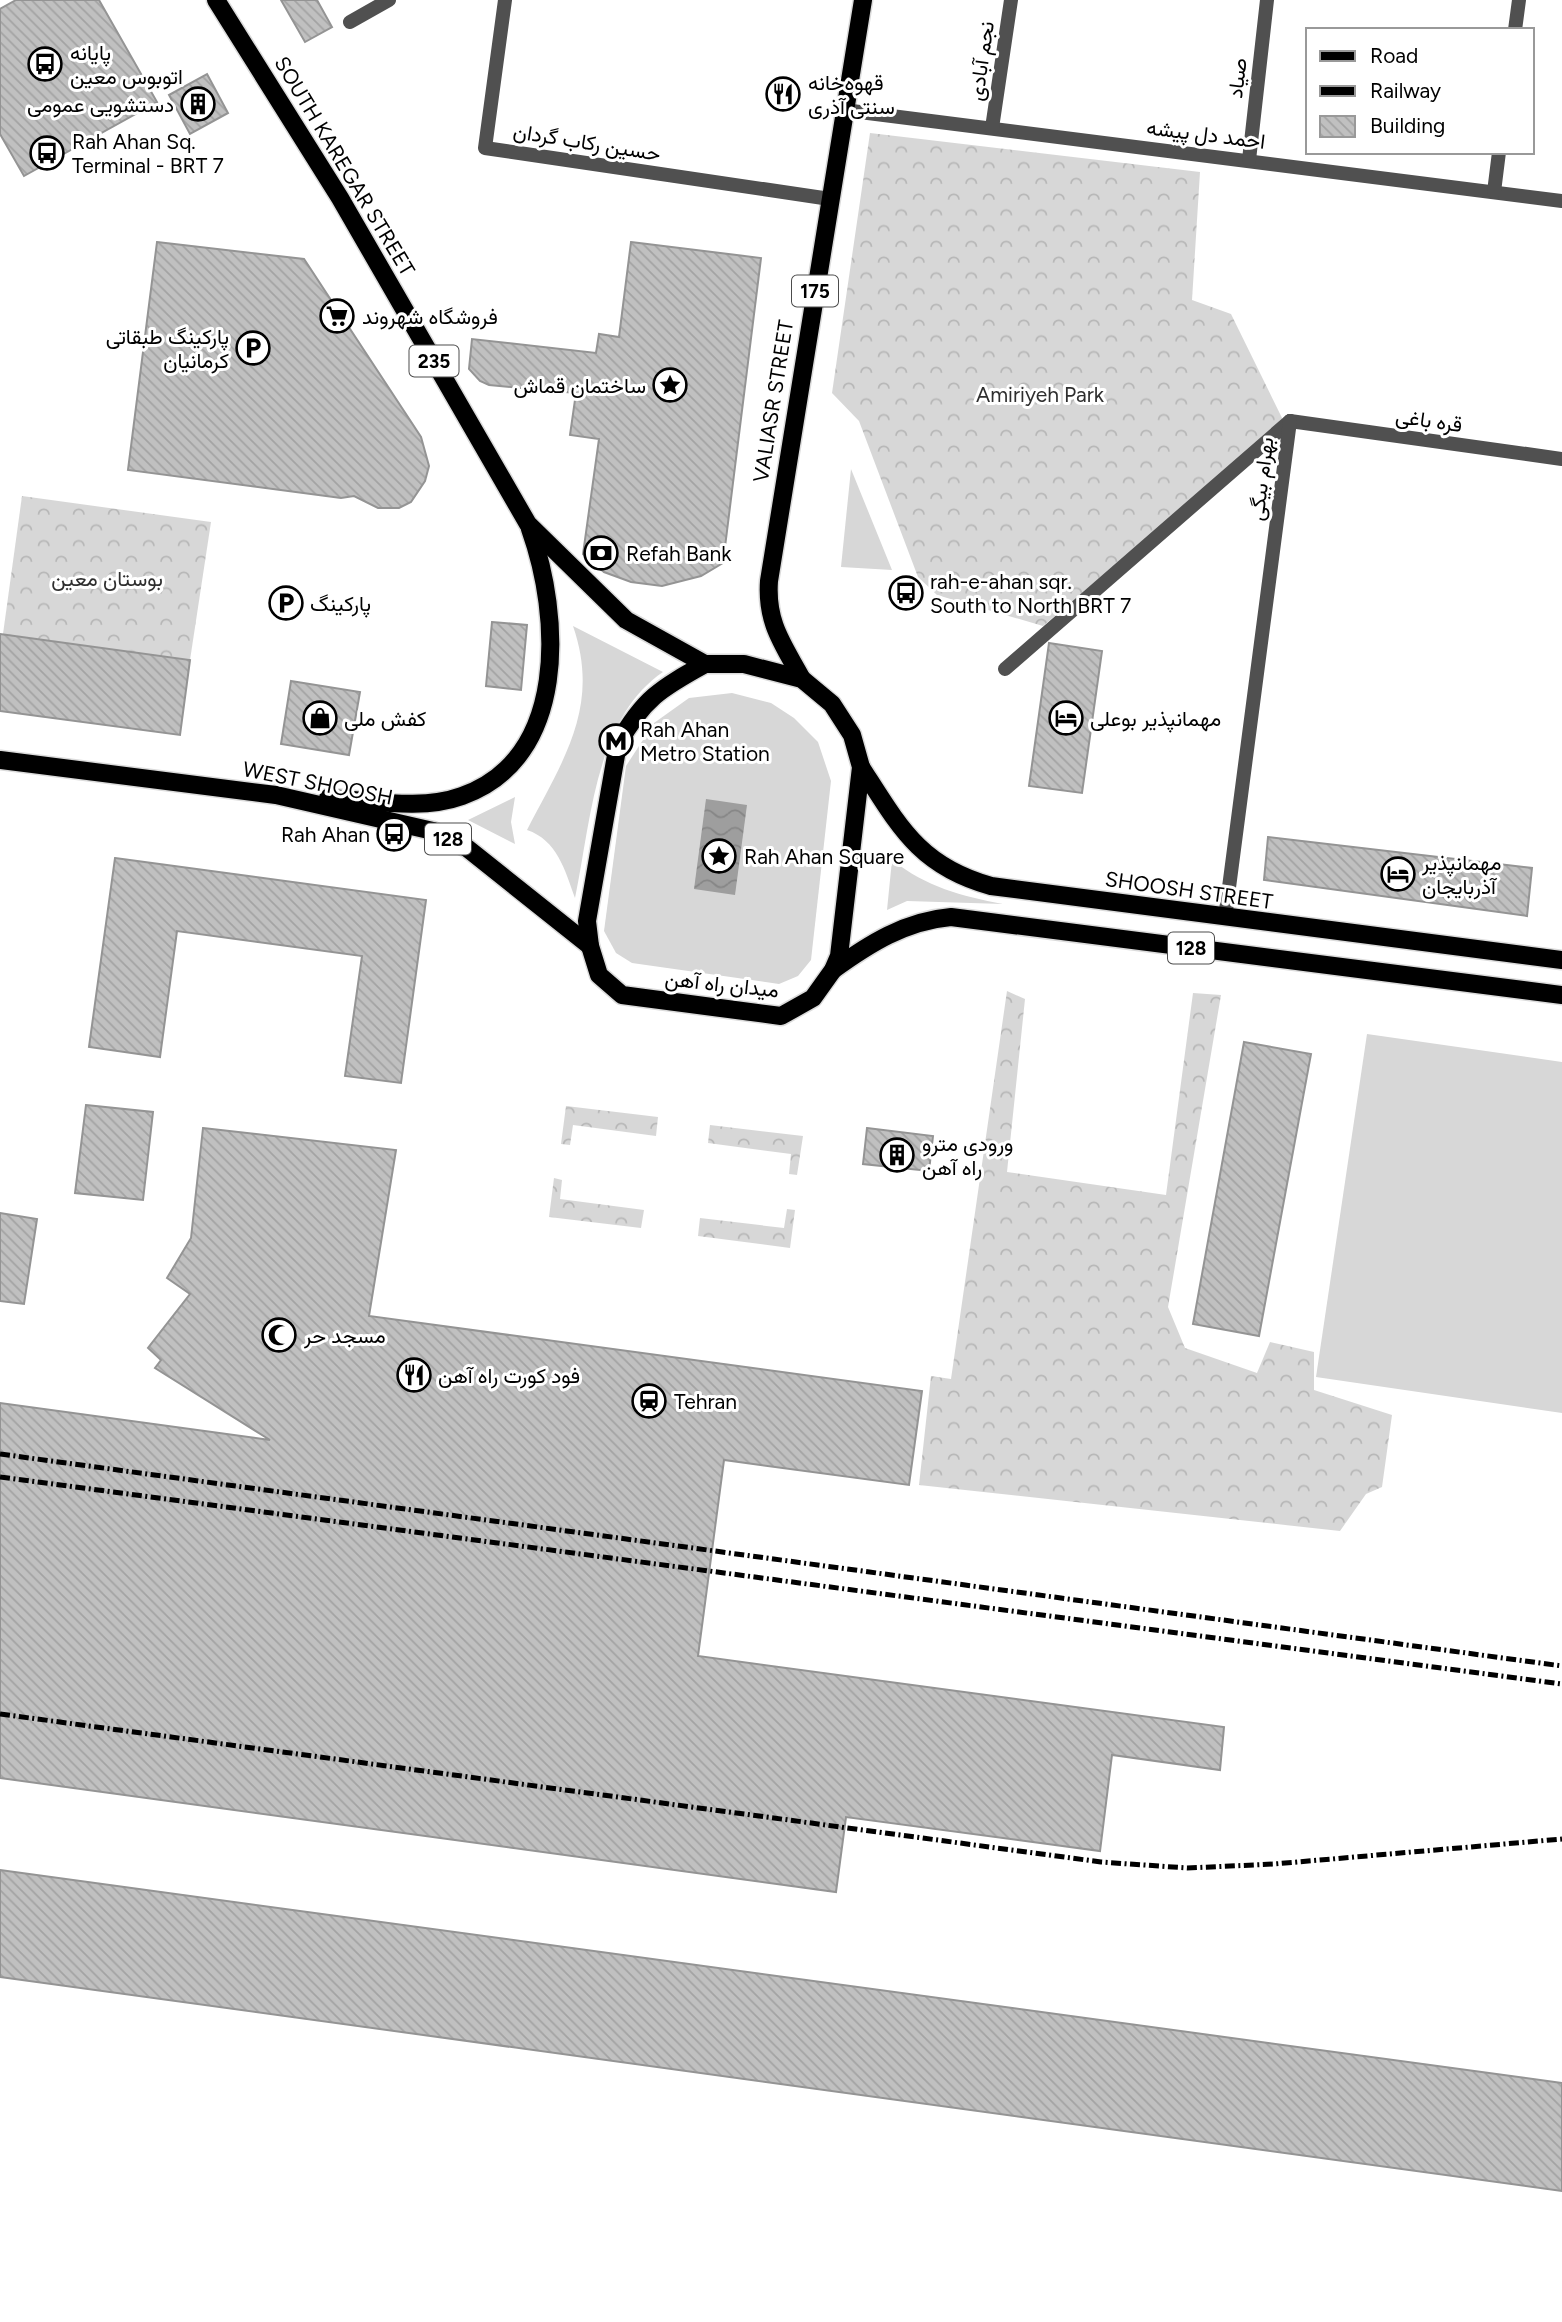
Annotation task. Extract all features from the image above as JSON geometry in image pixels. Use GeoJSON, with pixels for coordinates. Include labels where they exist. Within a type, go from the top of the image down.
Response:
{"type":"FeatureCollection","features":[{"type":"Feature","properties":{"kind":"main road","name":"SOUTH KAREGAR STREET"},"geometry":{"type":"LineString","coordinates":[[216,0],[340,198],[528,524],[626,620],[705,664]]}},
{"type":"Feature","properties":{"kind":"main road","name":"VALIASR STREET"},"geometry":{"type":"LineString","coordinates":[[802,679],[774,628],[767,607],[771,553],[863,0]]}},
{"type":"Feature","properties":{"kind":"main road"},"geometry":{"type":"LineString","coordinates":[[276,795],[422,803],[443,801],[485,785],[500,775],[520,754],[535,728],[550,673],[547,587],[528,524]]}},
{"type":"Feature","properties":{"kind":"main road","name":"میدان راه آهن"},"geometry":{"type":"LineString","coordinates":[[705,664],[744,664],[802,679],[832,704],[852,736],[861,767],[839,956],[833,970],[813,998],[798,1009],[771,1016],[622,995],[599,975],[590,946],[587,922],[618,744],[632,719],[649,698],[705,664]]}},
{"type":"Feature","properties":{"kind":"main road","name":"WEST SHOOSH"},"geometry":{"type":"LineString","coordinates":[[0,760],[276,795],[423,828],[467,848],[590,946]]}},
{"type":"Feature","properties":{"kind":"main road","name":"SHOOSH STREET"},"geometry":{"type":"LineString","coordinates":[[861,767],[906,836],[943,867],[965,878],[991,886],[1562,960]]}},
{"type":"Feature","properties":{"kind":"main road","name":"128"},"geometry":{"type":"LineString","coordinates":[[833,970],[866,946],[899,930],[927,919],[951,917],[1562,995]]}},
{"type":"Feature","properties":{"kind":"street"},"geometry":{"type":"LineString","coordinates":[[349,22],[389,0]]}},
{"type":"Feature","properties":{"kind":"street","name":"حسین رکاب‌ گردان"},"geometry":{"type":"LineString","coordinates":[[505,0],[485,148],[830,200]]}},
{"type":"Feature","properties":{"kind":"street","name":"نجم آبادی"},"geometry":{"type":"LineString","coordinates":[[992,128],[1011,0]]}},
{"type":"Feature","properties":{"kind":"street","name":"صیاد"},"geometry":{"type":"LineString","coordinates":[[1249,160],[1267,0]]}},
{"type":"Feature","properties":{"kind":"street"},"geometry":{"type":"LineString","coordinates":[[1515,28],[1519,0]]}},
{"type":"Feature","properties":{"kind":"street","name":"احمد دل پیشه"},"geometry":{"type":"LineString","coordinates":[[844,110],[1562,201]]}},
{"type":"Feature","properties":{"kind":"street"},"geometry":{"type":"LineString","coordinates":[[1494,192],[1499,154]]}},
{"type":"Feature","properties":{"kind":"street","name":"قره باغی"},"geometry":{"type":"LineString","coordinates":[[1290,421],[1562,459]]}},
{"type":"Feature","properties":{"kind":"street","name":"بهرام بیگی"},"geometry":{"type":"LineString","coordinates":[[1004,669],[1290,421]]}},
{"type":"Feature","properties":{"kind":"street","name":"بهرام بیگی"},"geometry":{"type":"LineString","coordinates":[[1225,918],[1290,421]]}},
{"type":"Feature","properties":{"kind":"green space","name":"Amiriyeh Park"},"geometry":{"type":"Polygon","coordinates":[[[870,133],[1200,172],[1192,300],[1231,314],[1284,422],[1043,626],[937,595],[918,577],[859,421],[832,393],[870,133]]]}},
{"type":"Feature","properties":{"kind":"green space"},"geometry":{"type":"Polygon","coordinates":[[[851,469],[892,570],[841,567],[851,469]]]}},
{"type":"Feature","properties":{"kind":"green space","name":"بوستان معین"},"geometry":{"type":"Polygon","coordinates":[[[22,496],[211,522],[190,660],[3,634],[22,496]]]}},
{"type":"Feature","properties":{"kind":"green space"},"geometry":{"type":"Polygon","coordinates":[[[573,626],[663,672],[640,692],[623,716],[609,744],[592,805],[575,898],[553,849],[546,841],[527,830],[565,756],[580,708],[583,682],[581,655],[573,626]]]}},
{"type":"Feature","properties":{"kind":"green space","name":"Rah Ahan Square"},"geometry":{"type":"Polygon","coordinates":[[[732,693],[771,703],[794,718],[818,742],[831,781],[811,960],[798,976],[779,984],[632,963],[616,953],[604,931],[626,766],[654,723],[689,698],[732,693]]]}},
{"type":"Feature","properties":{"kind":"green space"},"geometry":{"type":"Polygon","coordinates":[[[515,797],[511,822],[515,844],[468,820],[515,797]]]}},
{"type":"Feature","properties":{"kind":"green space"},"geometry":{"type":"Polygon","coordinates":[[[892,860],[931,884],[973,898],[1003,904],[907,901],[887,910],[892,860]]]}},
{"type":"Feature","properties":{"kind":"green space"},"geometry":{"type":"Polygon","coordinates":[[[1007,991],[1025,999],[1007,1172],[1166,1195],[1193,993],[1221,995],[1168,1307],[1185,1348],[1257,1373],[1270,1342],[1314,1352],[1314,1390],[1392,1415],[1382,1487],[1366,1494],[1340,1531],[919,1485],[931,1376],[951,1379],[1007,991]]]}},
{"type":"Feature","properties":{"kind":"green space"},"geometry":{"type":"Polygon","coordinates":[[[1367,1034],[1562,1062],[1562,1413],[1316,1377],[1367,1034]]]}},
{"type":"Feature","properties":{"kind":"green space"},"geometry":{"type":"Polygon","coordinates":[[[566,1106],[658,1117],[656,1136],[573,1125],[570,1145],[561,1144],[566,1106]]]}},
{"type":"Feature","properties":{"kind":"green space"},"geometry":{"type":"Polygon","coordinates":[[[710,1125],[803,1136],[797,1175],[789,1174],[791,1154],[708,1143],[710,1125]]]}},
{"type":"Feature","properties":{"kind":"green space"},"geometry":{"type":"Polygon","coordinates":[[[554,1178],[562,1180],[560,1199],[644,1210],[641,1228],[549,1217],[554,1178]]]}},
{"type":"Feature","properties":{"kind":"green space"},"geometry":{"type":"Polygon","coordinates":[[[787,1209],[795,1210],[790,1248],[698,1236],[700,1218],[784,1228],[787,1209]]]}},
{"type":"Feature","properties":{"kind":"water"},"geometry":{"type":"Polygon","coordinates":[[[706,799],[747,805],[735,895],[694,889],[706,799]]]}},
{"type":"Feature","properties":{"kind":"building"},"geometry":{"type":"Polygon","coordinates":[[[16,0],[99,0],[157,102],[24,176],[0,134],[0,9],[16,0]]]}},
{"type":"Feature","properties":{"kind":"building"},"geometry":{"type":"Polygon","coordinates":[[[281,0],[317,0],[332,27],[305,42],[281,0]]]}},
{"type":"Feature","properties":{"kind":"building","name":"دستشویی عمومی"},"geometry":{"type":"Polygon","coordinates":[[[207,74],[228,113],[190,134],[169,95],[207,74]]]}},
{"type":"Feature","properties":{"kind":"building","name":"پارکینگ طبقاتی کرمانیان"},"geometry":{"type":"Polygon","coordinates":[[[157,242],[304,259],[421,437],[429,466],[425,481],[411,502],[399,508],[378,508],[354,496],[341,498],[128,470],[157,242]]]}},
{"type":"Feature","properties":{"kind":"building"},"geometry":{"type":"Polygon","coordinates":[[[631,242],[761,258],[723,563],[701,576],[662,586],[631,582],[604,572],[583,554],[599,439],[570,435],[576,393],[489,385],[480,381],[469,369],[472,339],[596,353],[599,334],[619,337],[631,242]]]}},
{"type":"Feature","properties":{"kind":"building"},"geometry":{"type":"Polygon","coordinates":[[[492,622],[527,625],[521,690],[486,686],[492,622]]]}},
{"type":"Feature","properties":{"kind":"building"},"geometry":{"type":"Polygon","coordinates":[[[0,634],[190,660],[180,735],[0,711],[0,634]]]}},
{"type":"Feature","properties":{"kind":"building","name":"مهمانپذیر بوعلی"},"geometry":{"type":"Polygon","coordinates":[[[1049,643],[1102,651],[1082,793],[1029,786],[1049,643]]]}},
{"type":"Feature","properties":{"kind":"building","name":"کفش ملی"},"geometry":{"type":"Polygon","coordinates":[[[291,681],[360,692],[349,755],[281,744],[291,681]]]}},
{"type":"Feature","properties":{"kind":"building","name":"مهمانپذیر آذربایجان"},"geometry":{"type":"Polygon","coordinates":[[[1268,837],[1532,868],[1527,916],[1264,880],[1268,837]]]}},
{"type":"Feature","properties":{"kind":"building"},"geometry":{"type":"Polygon","coordinates":[[[115,858],[426,900],[401,1083],[345,1076],[362,956],[177,931],[160,1057],[89,1047],[115,858]]]}},
{"type":"Feature","properties":{"kind":"building"},"geometry":{"type":"Polygon","coordinates":[[[1244,1042],[1311,1054],[1259,1336],[1193,1324],[1244,1042]]]}},
{"type":"Feature","properties":{"kind":"building"},"geometry":{"type":"Polygon","coordinates":[[[86,1105],[153,1112],[143,1200],[75,1193],[86,1105]]]}},
{"type":"Feature","properties":{"kind":"building"},"geometry":{"type":"Polygon","coordinates":[[[203,1128],[396,1150],[369,1316],[922,1391],[909,1485],[724,1460],[698,1656],[1224,1727],[1220,1770],[1112,1755],[1100,1851],[846,1817],[836,1892],[0,1778],[0,1403],[270,1440],[155,1368],[161,1360],[148,1348],[190,1294],[167,1278],[191,1238],[203,1128]]]}},
{"type":"Feature","properties":{"kind":"building","name":"ورودی مترو راه آهن"},"geometry":{"type":"Polygon","coordinates":[[[867,1128],[933,1136],[929,1171],[863,1164],[867,1128]]]}},
{"type":"Feature","properties":{"kind":"building"},"geometry":{"type":"Polygon","coordinates":[[[0,1213],[37,1219],[24,1304],[0,1301],[0,1213]]]}},
{"type":"Feature","properties":{"kind":"building"},"geometry":{"type":"Polygon","coordinates":[[[0,1870],[1562,2083],[1562,2191],[0,1977],[0,1870]]]}},
{"type":"Feature","properties":{"kind":"railway"},"geometry":{"type":"LineString","coordinates":[[0,1454],[1562,1666]]}},
{"type":"Feature","properties":{"kind":"railway"},"geometry":{"type":"LineString","coordinates":[[0,1477],[1562,1684]]}},
{"type":"Feature","properties":{"kind":"railway"},"geometry":{"type":"LineString","coordinates":[[0,1714],[1101,1862],[1187,1868],[1274,1864],[1562,1839]]}},
{"type":"Feature","properties":{"kind":"place","name":"پایانه اتوبوس معین"},"geometry":{"type":"Point","coordinates":[45,64]}},
{"type":"Feature","properties":{"kind":"place","name":"قهوه‌خانه سنتی آذری"},"geometry":{"type":"Point","coordinates":[783,94]}},
{"type":"Feature","properties":{"kind":"place","name":"دستشویی عمومی"},"geometry":{"type":"Point","coordinates":[198,104]}},
{"type":"Feature","properties":{"kind":"place","name":"Rah Ahan Sq. Terminal - BRT 7"},"geometry":{"type":"Point","coordinates":[47,153]}},
{"type":"Feature","properties":{"kind":"place","name":"فروشگاه شهروند"},"geometry":{"type":"Point","coordinates":[337,316]}},
{"type":"Feature","properties":{"kind":"place","name":"پارکینگ طبقاتی کرمانیان"},"geometry":{"type":"Point","coordinates":[253,348]}},
{"type":"Feature","properties":{"kind":"place","name":"ساختمان قماش"},"geometry":{"type":"Point","coordinates":[670,385]}},
{"type":"Feature","properties":{"kind":"place","name":"Refah Bank"},"geometry":{"type":"Point","coordinates":[601,553]}},
{"type":"Feature","properties":{"kind":"place","name":"rah-e-ahan sqr. South to North BRT 7"},"geometry":{"type":"Point","coordinates":[906,593]}},
{"type":"Feature","properties":{"kind":"place","name":"پارکینگ"},"geometry":{"type":"Point","coordinates":[286,603]}},
{"type":"Feature","properties":{"kind":"place","name":"کفش ملی"},"geometry":{"type":"Point","coordinates":[320,718]}},
{"type":"Feature","properties":{"kind":"place","name":"مهمانپذیر بوعلی"},"geometry":{"type":"Point","coordinates":[1066,718]}},
{"type":"Feature","properties":{"kind":"place","name":"Rah Ahan Metro Station"},"geometry":{"type":"Point","coordinates":[616,741]}},
{"type":"Feature","properties":{"kind":"place","name":"Rah Ahan"},"geometry":{"type":"Point","coordinates":[394,834]}},
{"type":"Feature","properties":{"kind":"place","name":"Rah Ahan Square"},"geometry":{"type":"Point","coordinates":[719,856]}},
{"type":"Feature","properties":{"kind":"place","name":"مهمانپذیر آذربایجان"},"geometry":{"type":"Point","coordinates":[1398,874]}},
{"type":"Feature","properties":{"kind":"place","name":"ورودی مترو راه آهن"},"geometry":{"type":"Point","coordinates":[897,1155]}},
{"type":"Feature","properties":{"kind":"place","name":"مسجد حر"},"geometry":{"type":"Point","coordinates":[279,1335]}},
{"type":"Feature","properties":{"kind":"place","name":"فود کورت راه آهن"},"geometry":{"type":"Point","coordinates":[414,1375]}},
{"type":"Feature","properties":{"kind":"place","name":"Tehran"},"geometry":{"type":"Point","coordinates":[649,1401]}}]}
